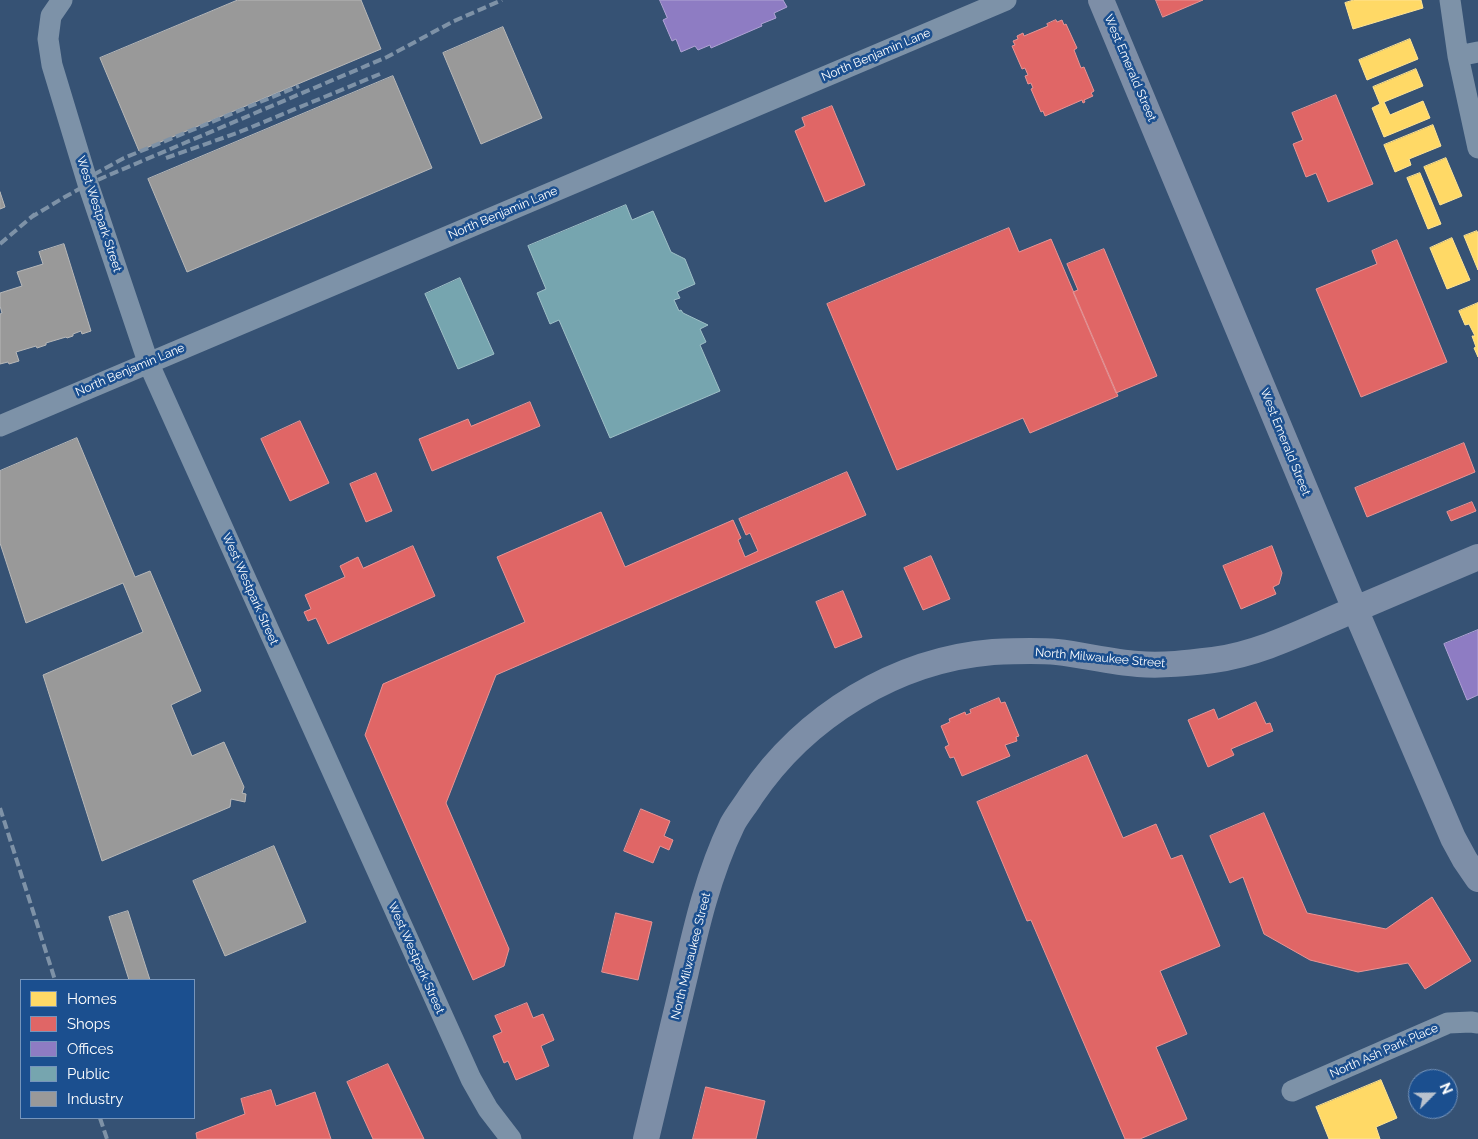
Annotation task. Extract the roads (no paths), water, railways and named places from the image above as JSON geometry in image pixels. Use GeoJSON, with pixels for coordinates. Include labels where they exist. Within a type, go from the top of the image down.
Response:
{"type":"FeatureCollection","features":[{"type":"Feature","properties":{"kind":"main road","name":"West Emerald Street"},"geometry":{"type":"LineString","coordinates":[[1101,0],[1355,610],[1453,838],[1478,879]]}},
{"type":"Feature","properties":{"kind":"main road","name":"North Milwaukee Street"},"geometry":{"type":"LineString","coordinates":[[646,1139],[700,912],[733,823],[776,763],[798,741],[828,716],[857,696],[889,680],[923,666],[959,657],[1025,651],[1057,652],[1137,664],[1169,665],[1214,660],[1260,648],[1355,610],[1478,557]]}},
{"type":"Feature","properties":{"kind":"street","name":"North Benjamin Lane"},"geometry":{"type":"LineString","coordinates":[[0,426],[1006,0]]}},
{"type":"Feature","properties":{"kind":"street"},"geometry":{"type":"LineString","coordinates":[[1450,0],[1468,54],[1478,148]]}},
{"type":"Feature","properties":{"kind":"street","name":"West Westpark Street"},"geometry":{"type":"LineString","coordinates":[[56,8],[48,39],[52,65],[88,184],[148,362],[471,1079],[488,1109],[511,1139]]}},
{"type":"Feature","properties":{"kind":"street","name":"North Ash Park Place"},"geometry":{"type":"LineString","coordinates":[[1292,1091],[1448,1023],[1478,1023]]}},
{"type":"Feature","properties":{"kind":"railway"},"geometry":{"type":"LineString","coordinates":[[30,218],[88,184],[387,57],[452,22],[502,0]]}},
{"type":"Feature","properties":{"kind":"railway"},"geometry":{"type":"LineString","coordinates":[[166,158],[237,133],[380,74]]}},
{"type":"Feature","properties":{"kind":"railway"},"geometry":{"type":"LineString","coordinates":[[82,181],[124,158],[299,86]]}},
{"type":"Feature","properties":{"kind":"railway"},"geometry":{"type":"LineString","coordinates":[[0,244],[35,214]]}},
{"type":"Feature","properties":{"kind":"railway"},"geometry":{"type":"LineString","coordinates":[[0,808],[55,979]]}},
{"type":"Feature","properties":{"kind":"railway"},"geometry":{"type":"LineString","coordinates":[[100,1119],[107,1139]]}}]}
